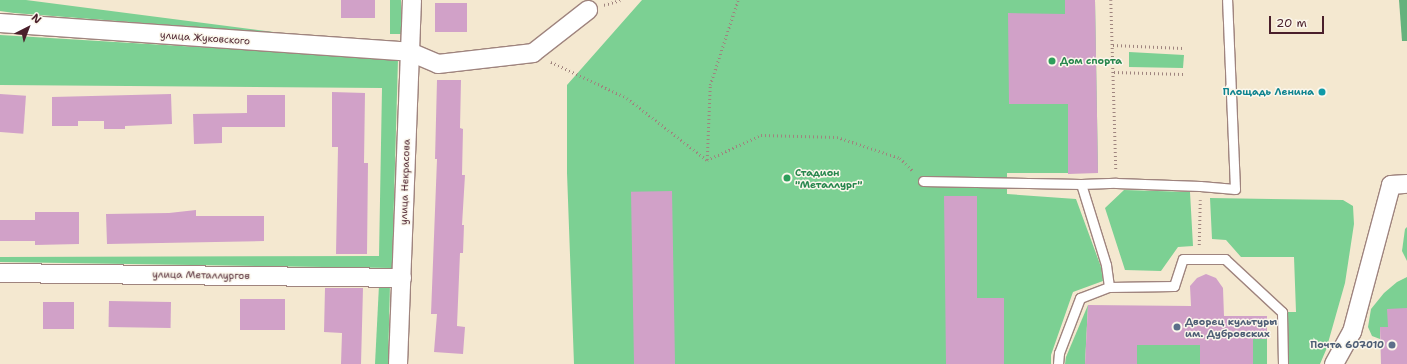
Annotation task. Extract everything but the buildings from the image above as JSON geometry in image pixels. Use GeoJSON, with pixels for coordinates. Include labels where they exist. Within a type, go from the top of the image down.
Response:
{"type":"FeatureCollection","features":[{"type":"Feature","properties":{"kind":"street","name":"улица Некрасова"},"geometry":{"type":"LineString","coordinates":[[398,364],[412,0]]}},
{"type":"Feature","properties":{"kind":"street"},"geometry":{"type":"LineString","coordinates":[[532,53],[588,10]]}},
{"type":"Feature","properties":{"kind":"street","name":"улица Жуковского"},"geometry":{"type":"LineString","coordinates":[[0,23],[410,52],[438,64],[532,53]]}},
{"type":"Feature","properties":{"kind":"street"},"geometry":{"type":"LineString","coordinates":[[1334,364],[1352,332],[1399,184]]}},
{"type":"Feature","properties":{"kind":"street","name":"улица Металлургов"},"geometry":{"type":"LineString","coordinates":[[0,273],[402,278]]}},
{"type":"Feature","properties":{"kind":"lane"},"geometry":{"type":"LineString","coordinates":[[923,182],[1116,183],[1200,186],[1235,189],[1227,0]]}},
{"type":"Feature","properties":{"kind":"lane"},"geometry":{"type":"LineString","coordinates":[[1081,184],[1106,265],[1109,286]]}},
{"type":"Feature","properties":{"kind":"lane"},"geometry":{"type":"LineString","coordinates":[[1058,364],[1059,353],[1080,298],[1109,286],[1174,286],[1183,259],[1225,259],[1282,312],[1283,364]]}},
{"type":"Feature","properties":{"kind":"path"},"geometry":{"type":"LineString","coordinates":[[707,160],[710,86],[738,0]]}},
{"type":"Feature","properties":{"kind":"path"},"geometry":{"type":"LineString","coordinates":[[1111,0],[1116,183]]}},
{"type":"Feature","properties":{"kind":"path"},"geometry":{"type":"LineString","coordinates":[[1113,45],[1184,48]]}},
{"type":"Feature","properties":{"kind":"path"},"geometry":{"type":"LineString","coordinates":[[532,53],[627,98],[707,160]]}},
{"type":"Feature","properties":{"kind":"path"},"geometry":{"type":"LineString","coordinates":[[1114,72],[1183,74]]}},
{"type":"Feature","properties":{"kind":"path"},"geometry":{"type":"LineString","coordinates":[[707,160],[761,135],[837,137],[900,158],[923,182]]}},
{"type":"Feature","properties":{"kind":"path"},"geometry":{"type":"LineString","coordinates":[[1199,259],[1200,186]]}},
{"type":"Feature","properties":{"kind":"green space"},"geometry":{"type":"Polygon","coordinates":[[[0,0],[26,0],[297,35],[14,13],[0,11],[0,0]]]}},
{"type":"Feature","properties":{"kind":"green space"},"geometry":{"type":"Polygon","coordinates":[[[390,0],[401,0],[401,34],[390,34],[390,0]]]}},
{"type":"Feature","properties":{"kind":"green space","name":"Стадион \"Металлург\""},"geometry":{"type":"Polygon","coordinates":[[[642,0],[1095,0],[1098,173],[1007,173],[1007,194],[1076,199],[1101,267],[1103,281],[1073,292],[1051,355],[1051,364],[574,364],[567,173],[567,85],[642,0]]]}},
{"type":"Feature","properties":{"kind":"green space"},"geometry":{"type":"Polygon","coordinates":[[[1399,0],[1407,0],[1407,41],[1402,41],[1399,0]]]}},
{"type":"Feature","properties":{"kind":"green space"},"geometry":{"type":"Polygon","coordinates":[[[0,35],[398,59],[392,268],[0,262],[0,257],[379,256],[382,88],[0,85],[0,35]]]}},
{"type":"Feature","properties":{"kind":"green space"},"geometry":{"type":"Polygon","coordinates":[[[1129,52],[1184,55],[1183,68],[1129,67],[1129,52]]]}},
{"type":"Feature","properties":{"kind":"green space"},"geometry":{"type":"Polygon","coordinates":[[[1124,190],[1190,192],[1193,246],[1178,247],[1161,271],[1125,270],[1105,208],[1124,190]]]}},
{"type":"Feature","properties":{"kind":"green space"},"geometry":{"type":"Polygon","coordinates":[[[1210,198],[1343,200],[1353,206],[1354,224],[1345,283],[1326,350],[1320,364],[1289,364],[1288,312],[1296,312],[1294,257],[1241,257],[1226,240],[1212,239],[1210,198]]]}},
{"type":"Feature","properties":{"kind":"green space"},"geometry":{"type":"Polygon","coordinates":[[[1407,227],[1407,261],[1402,251],[1405,229],[1407,227]]]}},
{"type":"Feature","properties":{"kind":"green space"},"geometry":{"type":"Polygon","coordinates":[[[1407,277],[1407,308],[1388,327],[1380,327],[1380,339],[1372,336],[1368,327],[1371,309],[1384,293],[1397,282],[1407,277]]]}},
{"type":"Feature","properties":{"kind":"green space"},"geometry":{"type":"Polygon","coordinates":[[[390,284],[388,364],[375,364],[379,285],[390,284]]]}},
{"type":"Feature","properties":{"kind":"green space"},"geometry":{"type":"Polygon","coordinates":[[[1088,305],[1085,364],[1065,364],[1066,357],[1088,305]]]}},
{"type":"Feature","properties":{"kind":"green space"},"geometry":{"type":"Polygon","coordinates":[[[1253,339],[1267,339],[1267,364],[1253,364],[1253,339]]]}},
{"type":"Feature","properties":{"kind":"green space"},"geometry":{"type":"Polygon","coordinates":[[[1137,345],[1200,345],[1200,364],[1137,364],[1137,345]]]}},
{"type":"Feature","properties":{"kind":"place","name":"Дом спорта"},"geometry":{"type":"Point","coordinates":[1052,61]}},
{"type":"Feature","properties":{"kind":"place","name":"Площадь Ленина"},"geometry":{"type":"Point","coordinates":[1322,92]}},
{"type":"Feature","properties":{"kind":"place","name":"Стадион \"Металлург\""},"geometry":{"type":"Point","coordinates":[787,178]}},
{"type":"Feature","properties":{"kind":"place","name":"Дворец культуры им. Дубровских"},"geometry":{"type":"Point","coordinates":[1177,327]}},
{"type":"Feature","properties":{"kind":"place","name":"Почта 607010"},"geometry":{"type":"Point","coordinates":[1392,345]}}]}
